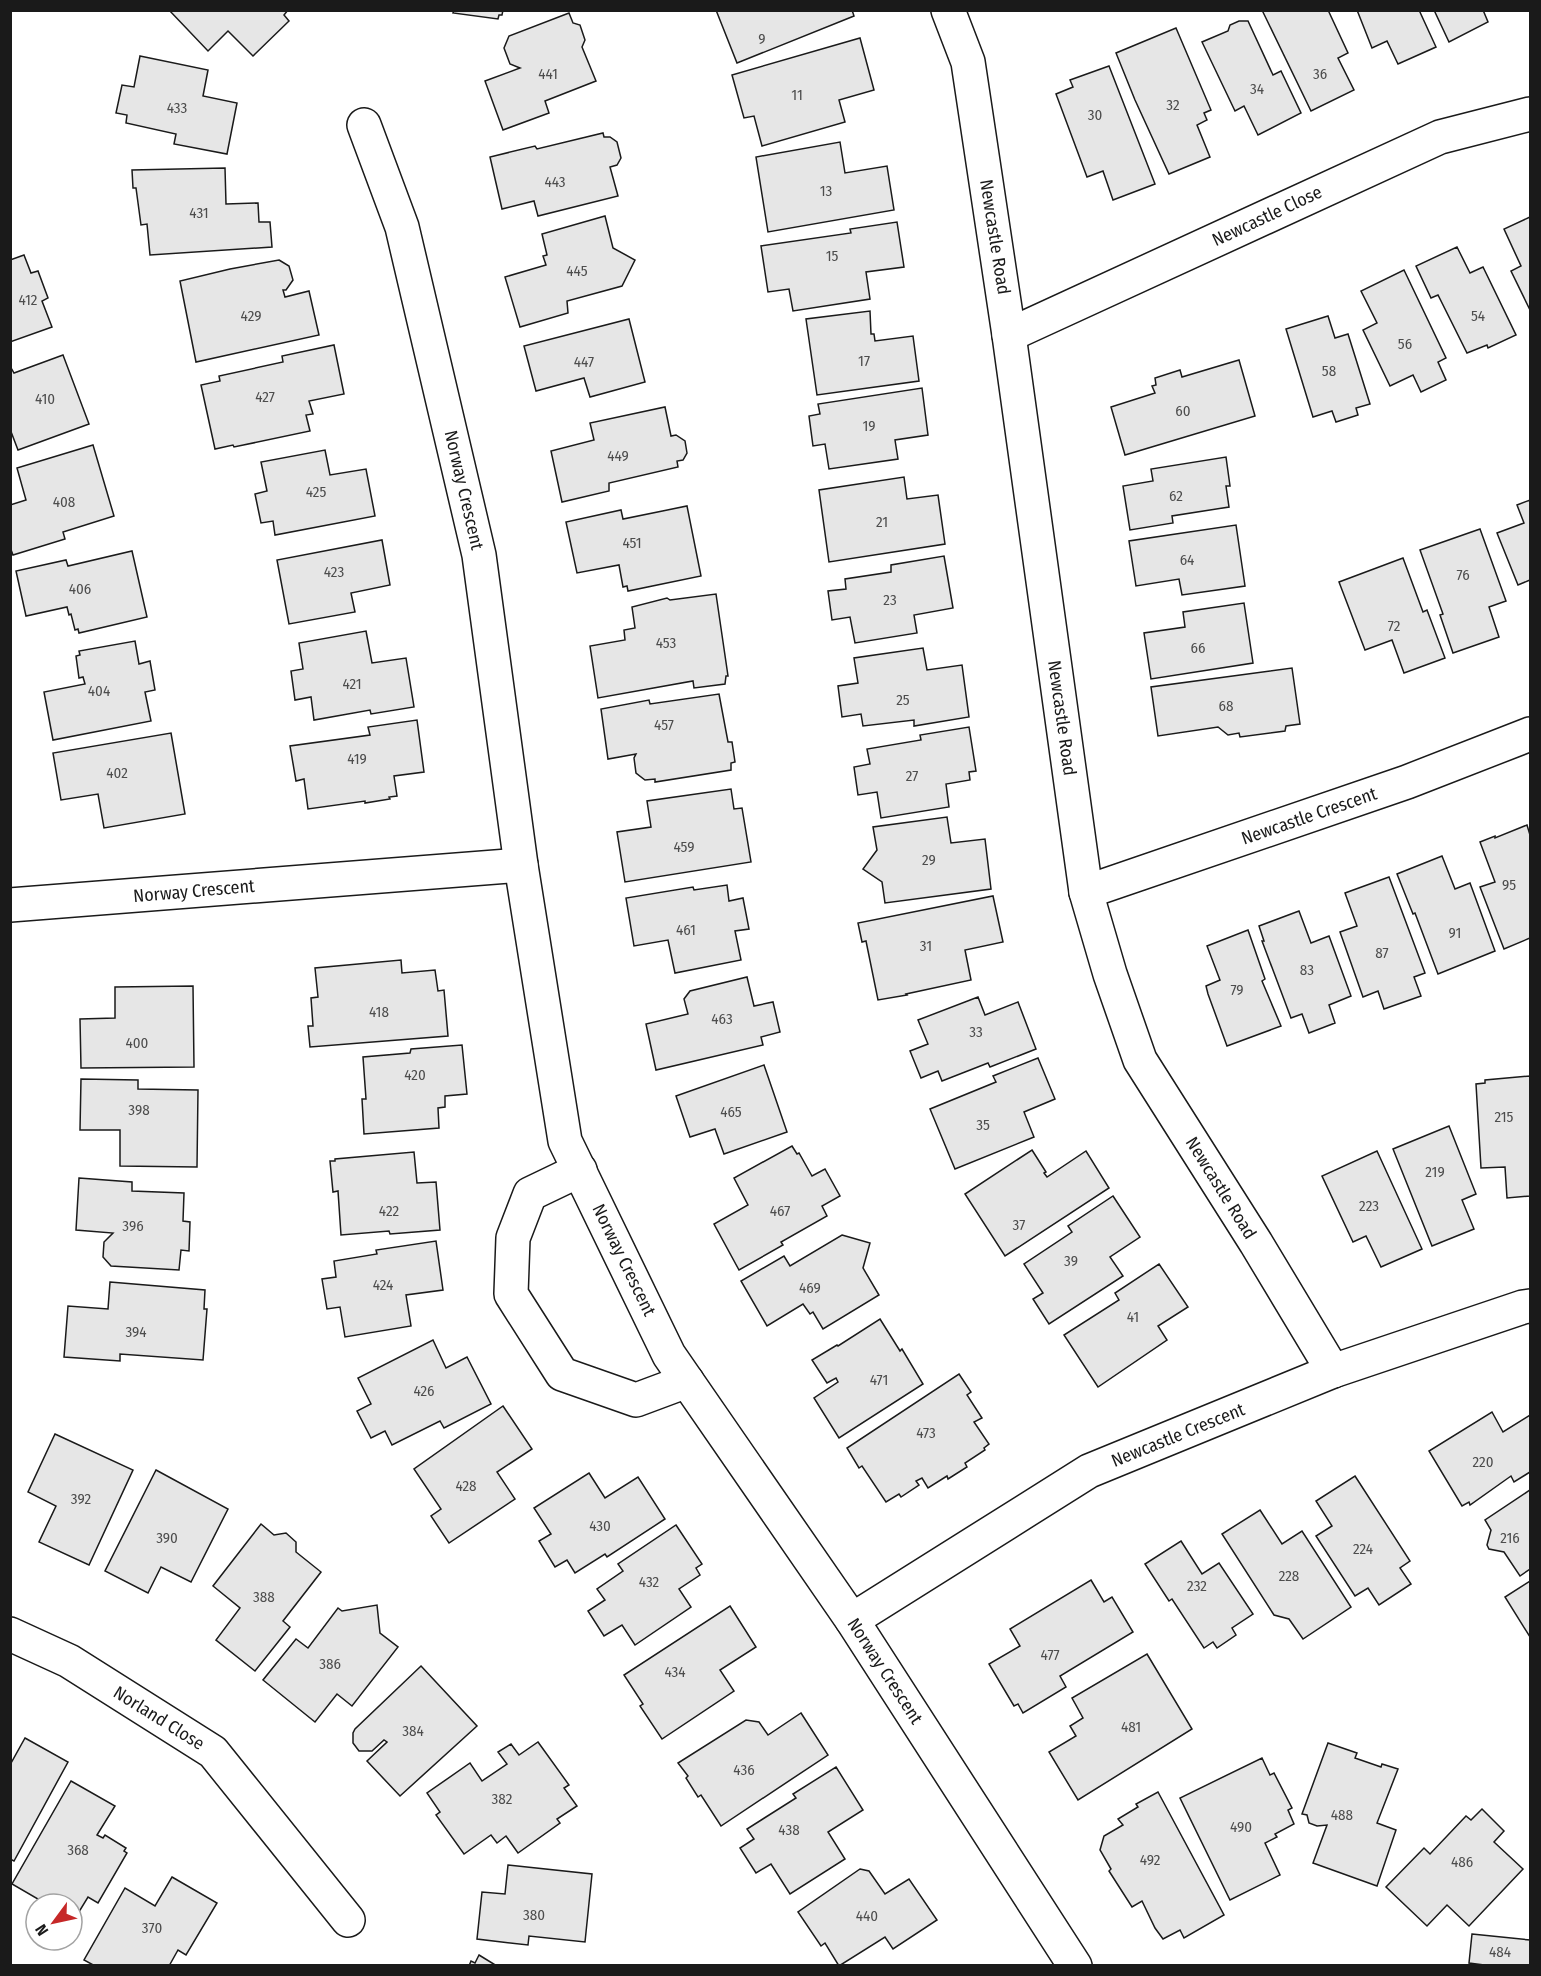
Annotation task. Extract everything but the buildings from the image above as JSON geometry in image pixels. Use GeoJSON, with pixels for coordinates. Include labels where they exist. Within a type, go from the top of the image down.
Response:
{"type":"FeatureCollection","features":[{"type":"Feature","properties":{"kind":"street","name":"Newcastle Road"},"geometry":{"type":"LineString","coordinates":[[948,10],[968,62],[1009,335],[1086,892],[1110,974],[1140,1060],[1256,1243],[1333,1371]]}},
{"type":"Feature","properties":{"kind":"street","name":"Newcastle Close"},"geometry":{"type":"LineString","coordinates":[[1009,335],[1440,137],[1530,114]]}},
{"type":"Feature","properties":{"kind":"street","name":"Norway Crescent"},"geometry":{"type":"LineString","coordinates":[[364,125],[402,227],[479,555],[521,865],[565,1141],[669,1355],[852,1620],[1076,1965]]}},
{"type":"Feature","properties":{"kind":"street","name":"Newcastle Crescent"},"geometry":{"type":"LineString","coordinates":[[1086,892],[1407,782],[1530,734]]}},
{"type":"Feature","properties":{"kind":"street","name":"Norway Crescent"},"geometry":{"type":"LineString","coordinates":[[10,905],[521,865]]}},
{"type":"Feature","properties":{"kind":"street"},"geometry":{"type":"LineString","coordinates":[[580,1170],[530,1194],[513,1238],[511,1294],[562,1374],[636,1400],[687,1381]]}},
{"type":"Feature","properties":{"kind":"street","name":"Newcastle Crescent"},"geometry":{"type":"LineString","coordinates":[[852,1620],[1089,1471],[1333,1371],[1530,1306]]}},
{"type":"Feature","properties":{"kind":"street","name":"Norland Close"},"geometry":{"type":"LineString","coordinates":[[10,1634],[69,1661],[213,1752],[348,1920]]}}]}
